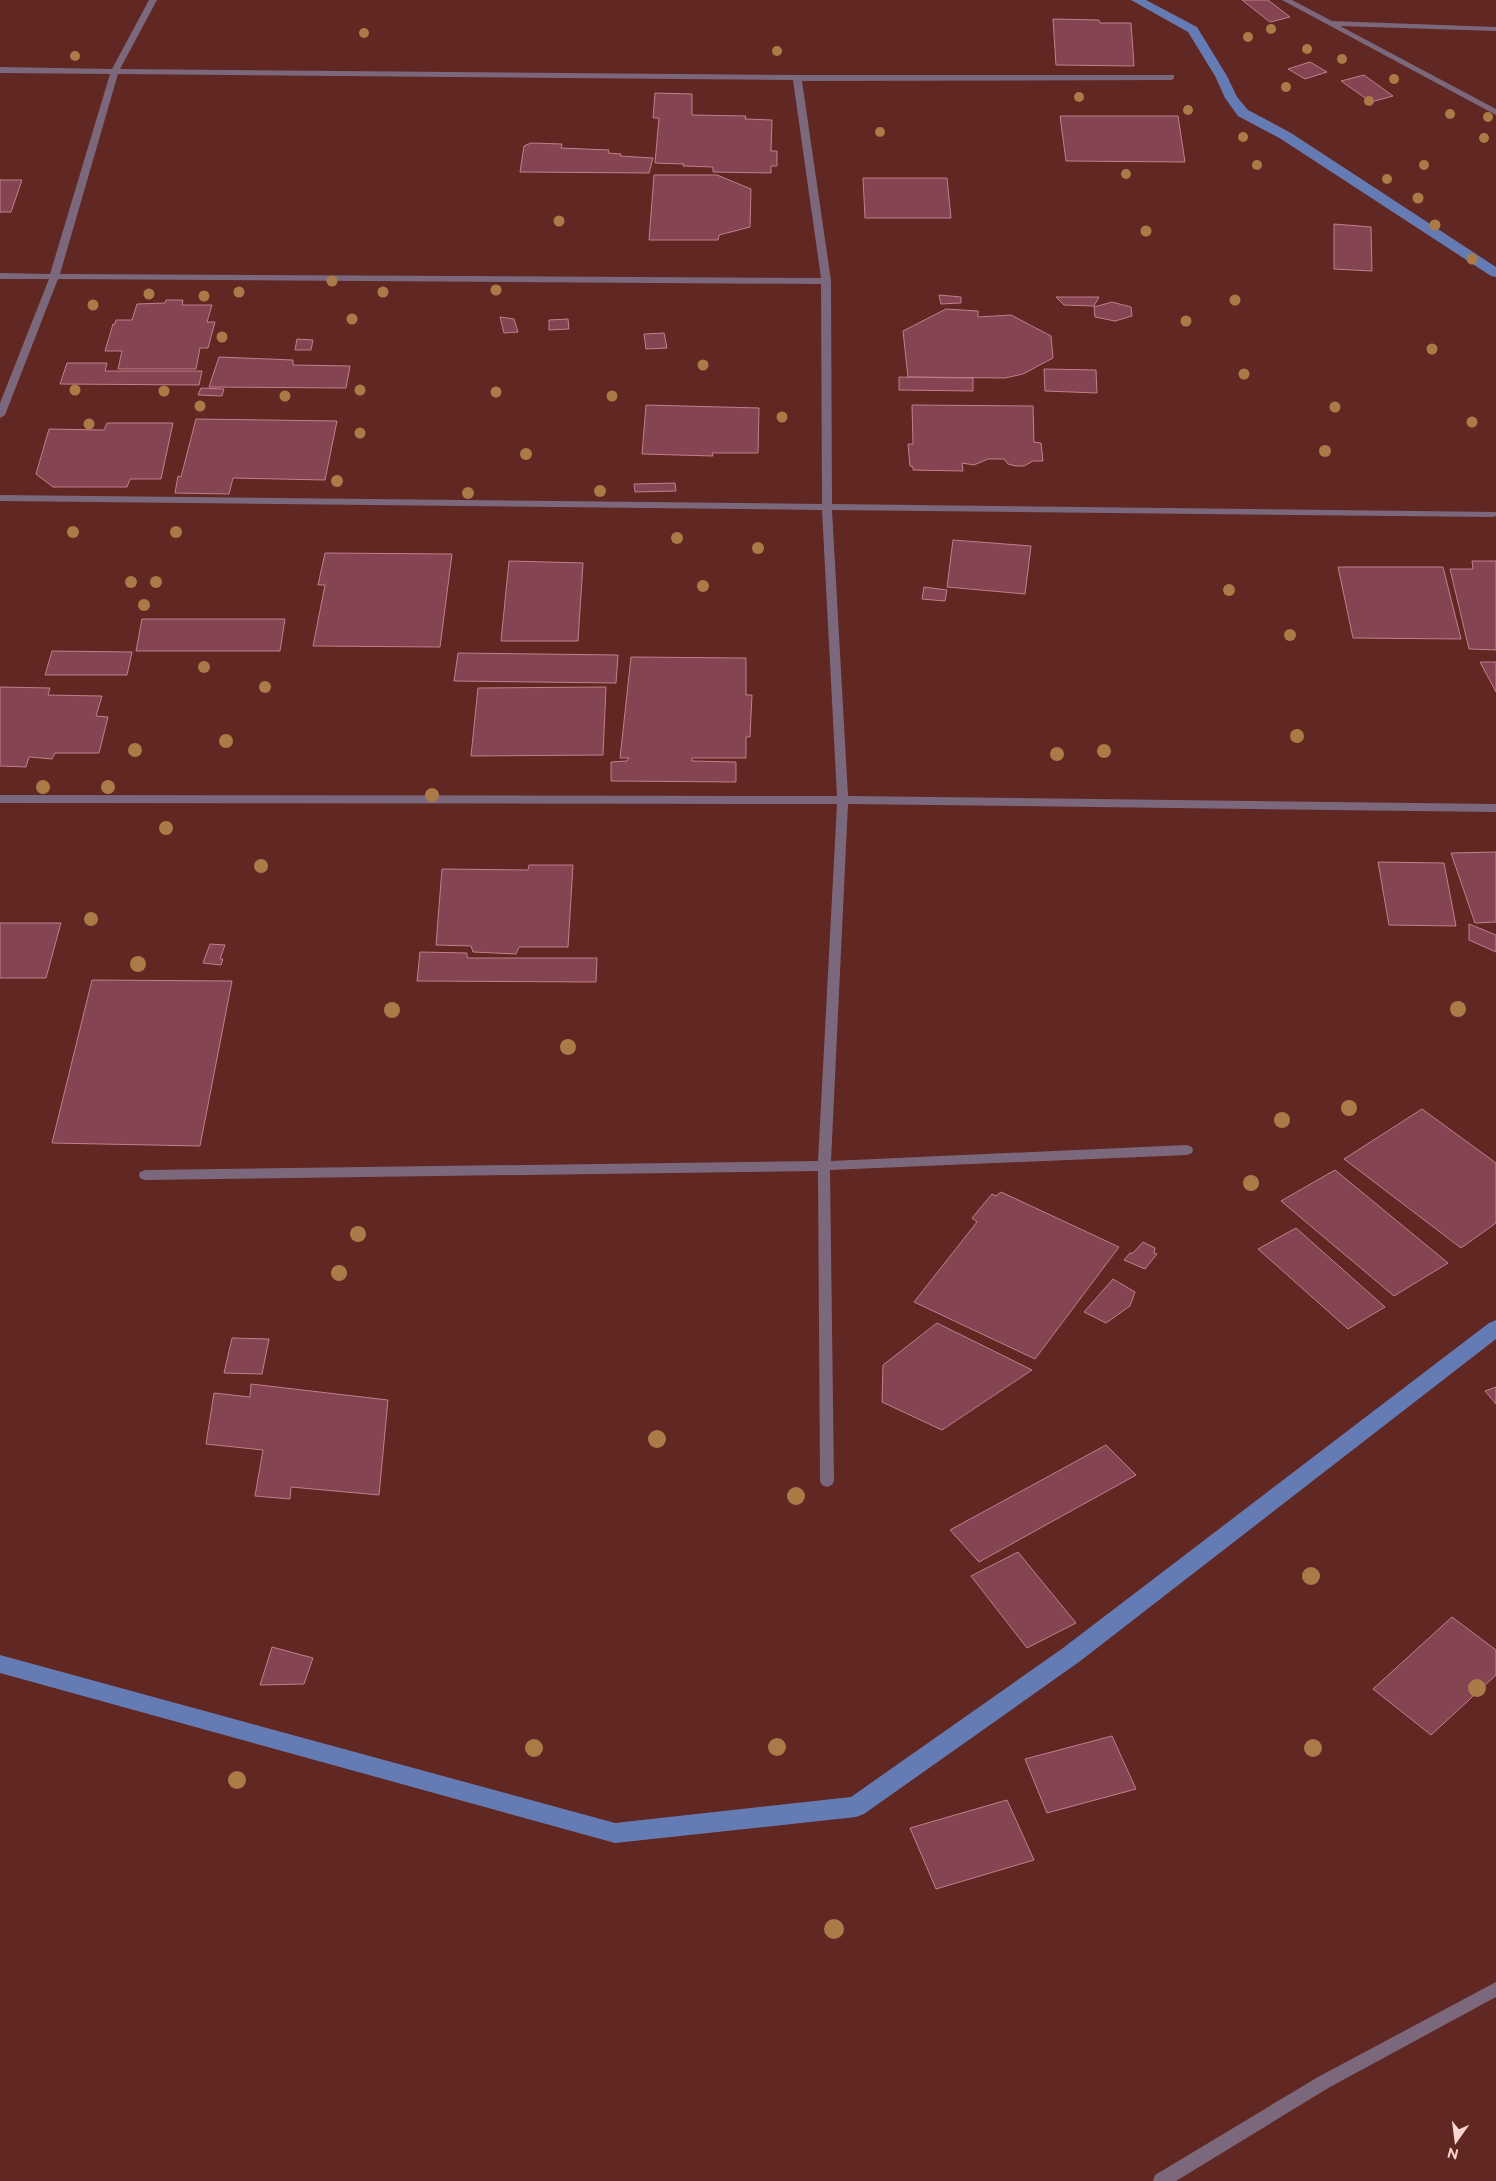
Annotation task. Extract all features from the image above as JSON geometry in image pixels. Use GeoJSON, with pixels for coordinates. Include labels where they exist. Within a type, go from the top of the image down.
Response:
{"type":"FeatureCollection","features":[{"type":"Feature","properties":{"kind":"street"},"geometry":{"type":"LineString","coordinates":[[0,414],[54,277],[115,70],[153,0]]}},
{"type":"Feature","properties":{"kind":"street"},"geometry":{"type":"LineString","coordinates":[[1286,0],[1496,112]]}},
{"type":"Feature","properties":{"kind":"street"},"geometry":{"type":"LineString","coordinates":[[1329,23],[1496,29]]}},
{"type":"Feature","properties":{"kind":"street"},"geometry":{"type":"LineString","coordinates":[[0,70],[797,78],[1171,77]]}},
{"type":"Feature","properties":{"kind":"street"},"geometry":{"type":"LineString","coordinates":[[797,78],[826,281],[828,507],[842,800],[824,1166],[827,1481]]}},
{"type":"Feature","properties":{"kind":"street"},"geometry":{"type":"LineString","coordinates":[[0,276],[826,281]]}},
{"type":"Feature","properties":{"kind":"street"},"geometry":{"type":"LineString","coordinates":[[0,498],[1494,514]]}},
{"type":"Feature","properties":{"kind":"street"},"geometry":{"type":"LineString","coordinates":[[0,798],[842,800],[1496,808]]}},
{"type":"Feature","properties":{"kind":"street"},"geometry":{"type":"LineString","coordinates":[[145,1175],[824,1166],[1187,1150]]}},
{"type":"Feature","properties":{"kind":"street"},"geometry":{"type":"LineString","coordinates":[[1161,2181],[1324,2082],[1496,1989]]}},
{"type":"Feature","properties":{"kind":"building"},"geometry":{"type":"Polygon","coordinates":[[[1242,0],[1268,0],[1290,17],[1270,22],[1242,0]]]}},
{"type":"Feature","properties":{"kind":"building"},"geometry":{"type":"Polygon","coordinates":[[[1053,19],[1099,20],[1100,23],[1131,23],[1134,66],[1056,65],[1053,19]]]}},
{"type":"Feature","properties":{"kind":"building"},"geometry":{"type":"Polygon","coordinates":[[[1310,62],[1327,72],[1305,79],[1288,69],[1310,62]]]}},
{"type":"Feature","properties":{"kind":"building"},"geometry":{"type":"Polygon","coordinates":[[[1364,75],[1393,96],[1371,102],[1341,81],[1364,75]]]}},
{"type":"Feature","properties":{"kind":"building"},"geometry":{"type":"Polygon","coordinates":[[[655,93],[692,94],[692,115],[746,116],[745,119],[772,120],[771,151],[777,151],[777,166],[771,166],[771,173],[713,172],[713,167],[655,163],[659,118],[653,118],[655,93]]]}},
{"type":"Feature","properties":{"kind":"building"},"geometry":{"type":"Polygon","coordinates":[[[1060,116],[1178,116],[1185,162],[1066,161],[1060,116]]]}},
{"type":"Feature","properties":{"kind":"building"},"geometry":{"type":"Polygon","coordinates":[[[531,143],[562,144],[561,148],[609,150],[608,153],[621,154],[620,156],[653,158],[649,173],[520,172],[524,146],[531,143]]]}},
{"type":"Feature","properties":{"kind":"building"},"geometry":{"type":"Polygon","coordinates":[[[654,175],[717,175],[751,189],[750,227],[719,235],[718,240],[649,240],[654,175]]]}},
{"type":"Feature","properties":{"kind":"building"},"geometry":{"type":"Polygon","coordinates":[[[863,178],[947,178],[951,218],[865,218],[863,178]]]}},
{"type":"Feature","properties":{"kind":"building"},"geometry":{"type":"Polygon","coordinates":[[[0,180],[22,180],[11,212],[0,212],[0,180]]]}},
{"type":"Feature","properties":{"kind":"building"},"geometry":{"type":"Polygon","coordinates":[[[1334,224],[1371,227],[1372,271],[1334,269],[1334,224]]]}},
{"type":"Feature","properties":{"kind":"building"},"geometry":{"type":"Polygon","coordinates":[[[939,295],[961,297],[961,303],[941,304],[939,295]]]}},
{"type":"Feature","properties":{"kind":"building"},"geometry":{"type":"Polygon","coordinates":[[[1056,297],[1099,297],[1094,306],[1064,305],[1056,297]]]}},
{"type":"Feature","properties":{"kind":"building"},"geometry":{"type":"Polygon","coordinates":[[[166,300],[183,300],[182,305],[212,305],[207,322],[215,322],[208,348],[200,348],[196,369],[118,369],[122,351],[105,351],[113,324],[115,324],[116,320],[132,320],[137,304],[165,303],[166,300]]]}},
{"type":"Feature","properties":{"kind":"building"},"geometry":{"type":"Polygon","coordinates":[[[1112,302],[1131,307],[1132,316],[1115,321],[1095,317],[1094,307],[1112,302]]]}},
{"type":"Feature","properties":{"kind":"building"},"geometry":{"type":"Polygon","coordinates":[[[946,309],[978,311],[978,317],[1011,315],[1051,336],[1053,358],[1023,374],[1005,378],[908,377],[903,331],[946,309]]]}},
{"type":"Feature","properties":{"kind":"building"},"geometry":{"type":"Polygon","coordinates":[[[500,317],[514,319],[518,332],[504,333],[500,317]]]}},
{"type":"Feature","properties":{"kind":"building"},"geometry":{"type":"Polygon","coordinates":[[[568,319],[569,329],[549,330],[549,320],[568,319]]]}},
{"type":"Feature","properties":{"kind":"building"},"geometry":{"type":"Polygon","coordinates":[[[664,333],[667,348],[646,349],[644,334],[664,333]]]}},
{"type":"Feature","properties":{"kind":"building"},"geometry":{"type":"Polygon","coordinates":[[[297,339],[313,340],[311,350],[295,350],[297,339]]]}},
{"type":"Feature","properties":{"kind":"building"},"geometry":{"type":"Polygon","coordinates":[[[219,357],[293,360],[293,365],[350,366],[346,388],[209,387],[219,357]]]}},
{"type":"Feature","properties":{"kind":"building"},"geometry":{"type":"Polygon","coordinates":[[[67,363],[107,363],[105,371],[202,371],[199,385],[60,384],[67,363]]]}},
{"type":"Feature","properties":{"kind":"building"},"geometry":{"type":"Polygon","coordinates":[[[1044,369],[1096,370],[1097,393],[1045,391],[1044,369]]]}},
{"type":"Feature","properties":{"kind":"building"},"geometry":{"type":"Polygon","coordinates":[[[899,377],[973,378],[973,391],[899,390],[899,377]]]}},
{"type":"Feature","properties":{"kind":"building"},"geometry":{"type":"Polygon","coordinates":[[[201,388],[224,389],[222,396],[198,395],[201,388]]]}},
{"type":"Feature","properties":{"kind":"building"},"geometry":{"type":"Polygon","coordinates":[[[646,405],[759,408],[758,453],[712,453],[713,456],[642,454],[646,405]]]}},
{"type":"Feature","properties":{"kind":"building"},"geometry":{"type":"Polygon","coordinates":[[[912,405],[1033,406],[1034,442],[1041,443],[1043,461],[1033,461],[1024,466],[1016,466],[1008,464],[1004,459],[988,459],[974,465],[962,463],[963,471],[913,470],[913,467],[910,466],[908,444],[913,444],[912,405]]]}},
{"type":"Feature","properties":{"kind":"building"},"geometry":{"type":"Polygon","coordinates":[[[196,419],[337,421],[325,480],[233,478],[229,494],[175,493],[178,476],[181,477],[196,419]]]}},
{"type":"Feature","properties":{"kind":"building"},"geometry":{"type":"Polygon","coordinates":[[[107,423],[173,423],[161,479],[130,479],[127,487],[53,487],[36,474],[49,429],[104,430],[107,423]]]}},
{"type":"Feature","properties":{"kind":"building"},"geometry":{"type":"Polygon","coordinates":[[[675,483],[676,491],[635,492],[634,484],[675,483]]]}},
{"type":"Feature","properties":{"kind":"building"},"geometry":{"type":"Polygon","coordinates":[[[953,540],[1031,546],[1025,594],[947,587],[953,540]]]}},
{"type":"Feature","properties":{"kind":"building"},"geometry":{"type":"Polygon","coordinates":[[[325,553],[452,554],[440,647],[313,646],[325,585],[318,585],[325,553]]]}},
{"type":"Feature","properties":{"kind":"building"},"geometry":{"type":"Polygon","coordinates":[[[509,561],[583,563],[578,641],[501,641],[509,561]]]}},
{"type":"Feature","properties":{"kind":"building"},"geometry":{"type":"Polygon","coordinates":[[[1472,561],[1496,561],[1496,650],[1469,649],[1450,569],[1473,569],[1472,561]]]}},
{"type":"Feature","properties":{"kind":"building"},"geometry":{"type":"Polygon","coordinates":[[[1338,567],[1443,567],[1461,639],[1353,638],[1338,567]]]}},
{"type":"Feature","properties":{"kind":"building"},"geometry":{"type":"Polygon","coordinates":[[[924,587],[947,590],[945,601],[922,599],[924,587]]]}},
{"type":"Feature","properties":{"kind":"building"},"geometry":{"type":"Polygon","coordinates":[[[142,619],[285,619],[280,651],[136,651],[142,619]]]}},
{"type":"Feature","properties":{"kind":"building"},"geometry":{"type":"Polygon","coordinates":[[[52,651],[132,652],[127,675],[45,675],[52,651]]]}},
{"type":"Feature","properties":{"kind":"building"},"geometry":{"type":"Polygon","coordinates":[[[458,653],[618,655],[616,683],[454,681],[458,653]]]}},
{"type":"Feature","properties":{"kind":"building"},"geometry":{"type":"Polygon","coordinates":[[[631,657],[746,658],[746,695],[752,695],[750,737],[746,737],[746,758],[692,758],[692,761],[736,762],[736,782],[611,781],[611,762],[627,761],[629,758],[620,758],[631,657]]]}},
{"type":"Feature","properties":{"kind":"building"},"geometry":{"type":"Polygon","coordinates":[[[1480,662],[1496,662],[1496,692],[1480,662]]]}},
{"type":"Feature","properties":{"kind":"building"},"geometry":{"type":"Polygon","coordinates":[[[0,687],[50,688],[48,695],[102,696],[96,716],[108,717],[99,753],[55,753],[52,759],[29,757],[26,767],[0,766],[0,687]]]}},
{"type":"Feature","properties":{"kind":"building"},"geometry":{"type":"Polygon","coordinates":[[[606,687],[603,755],[471,756],[478,688],[606,687]]]}},
{"type":"Feature","properties":{"kind":"building"},"geometry":{"type":"Polygon","coordinates":[[[1496,852],[1496,922],[1475,923],[1451,853],[1496,852]]]}},
{"type":"Feature","properties":{"kind":"building"},"geometry":{"type":"Polygon","coordinates":[[[1378,862],[1444,863],[1456,926],[1389,925],[1378,862]]]}},
{"type":"Feature","properties":{"kind":"building"},"geometry":{"type":"Polygon","coordinates":[[[529,865],[573,865],[568,947],[519,947],[516,954],[473,952],[471,946],[436,945],[442,869],[528,870],[529,865]]]}},
{"type":"Feature","properties":{"kind":"building"},"geometry":{"type":"Polygon","coordinates":[[[0,923],[61,923],[46,978],[0,978],[0,923]]]}},
{"type":"Feature","properties":{"kind":"building"},"geometry":{"type":"Polygon","coordinates":[[[1469,924],[1496,935],[1496,952],[1469,940],[1469,924]]]}},
{"type":"Feature","properties":{"kind":"building"},"geometry":{"type":"Polygon","coordinates":[[[210,944],[225,945],[220,959],[223,959],[221,965],[203,963],[210,944]]]}},
{"type":"Feature","properties":{"kind":"building"},"geometry":{"type":"Polygon","coordinates":[[[420,952],[467,953],[467,958],[597,958],[596,982],[417,981],[420,952]]]}},
{"type":"Feature","properties":{"kind":"building"},"geometry":{"type":"Polygon","coordinates":[[[92,980],[232,981],[200,1146],[52,1143],[92,980]]]}},
{"type":"Feature","properties":{"kind":"building"},"geometry":{"type":"Polygon","coordinates":[[[1422,1109],[1496,1163],[1496,1223],[1461,1248],[1344,1159],[1422,1109]]]}},
{"type":"Feature","properties":{"kind":"building"},"geometry":{"type":"Polygon","coordinates":[[[1335,1170],[1448,1263],[1394,1296],[1281,1201],[1335,1170]]]}},
{"type":"Feature","properties":{"kind":"building"},"geometry":{"type":"Polygon","coordinates":[[[1001,1192],[1119,1247],[1035,1359],[914,1302],[977,1222],[972,1218],[992,1194],[996,1196],[1001,1192]]]}},
{"type":"Feature","properties":{"kind":"building"},"geometry":{"type":"Polygon","coordinates":[[[1296,1228],[1385,1307],[1348,1329],[1258,1249],[1296,1228]]]}},
{"type":"Feature","properties":{"kind":"building"},"geometry":{"type":"Polygon","coordinates":[[[1143,1242],[1155,1248],[1154,1253],[1157,1254],[1145,1269],[1124,1260],[1143,1242]]]}},
{"type":"Feature","properties":{"kind":"building"},"geometry":{"type":"Polygon","coordinates":[[[1113,1279],[1135,1292],[1130,1306],[1106,1323],[1084,1312],[1113,1279]]]}},
{"type":"Feature","properties":{"kind":"building"},"geometry":{"type":"Polygon","coordinates":[[[937,1323],[1032,1370],[942,1430],[882,1402],[883,1365],[937,1323]]]}},
{"type":"Feature","properties":{"kind":"building"},"geometry":{"type":"Polygon","coordinates":[[[232,1338],[269,1339],[262,1374],[224,1373],[232,1338]]]}},
{"type":"Feature","properties":{"kind":"building"},"geometry":{"type":"Polygon","coordinates":[[[251,1384],[388,1400],[379,1495],[291,1487],[290,1499],[255,1496],[263,1450],[206,1444],[214,1393],[250,1397],[251,1384]]]}},
{"type":"Feature","properties":{"kind":"building"},"geometry":{"type":"Polygon","coordinates":[[[1496,1387],[1496,1404],[1485,1391],[1496,1387]]]}},
{"type":"Feature","properties":{"kind":"building"},"geometry":{"type":"Polygon","coordinates":[[[1106,1445],[1136,1475],[979,1562],[950,1530],[1106,1445]]]}},
{"type":"Feature","properties":{"kind":"building"},"geometry":{"type":"Polygon","coordinates":[[[1018,1552],[1076,1623],[1027,1648],[971,1576],[1018,1552]]]}},
{"type":"Feature","properties":{"kind":"building"},"geometry":{"type":"Polygon","coordinates":[[[1452,1617],[1496,1650],[1496,1675],[1431,1735],[1373,1689],[1452,1617]]]}},
{"type":"Feature","properties":{"kind":"building"},"geometry":{"type":"Polygon","coordinates":[[[272,1647],[313,1658],[304,1684],[260,1685],[272,1647]]]}},
{"type":"Feature","properties":{"kind":"building"},"geometry":{"type":"Polygon","coordinates":[[[1112,1736],[1136,1789],[1047,1813],[1025,1759],[1112,1736]]]}},
{"type":"Feature","properties":{"kind":"building"},"geometry":{"type":"Polygon","coordinates":[[[1007,1800],[1034,1860],[936,1889],[910,1828],[1007,1800]]]}},
{"type":"Feature","properties":{"kind":"waterway"},"geometry":{"type":"LineString","coordinates":[[1137,0],[1193,30],[1221,76],[1231,98],[1243,113],[1286,136],[1496,273]]}},
{"type":"Feature","properties":{"kind":"waterway"},"geometry":{"type":"LineString","coordinates":[[0,1664],[615,1833],[856,1807],[1071,1655],[1496,1328]]}}]}
